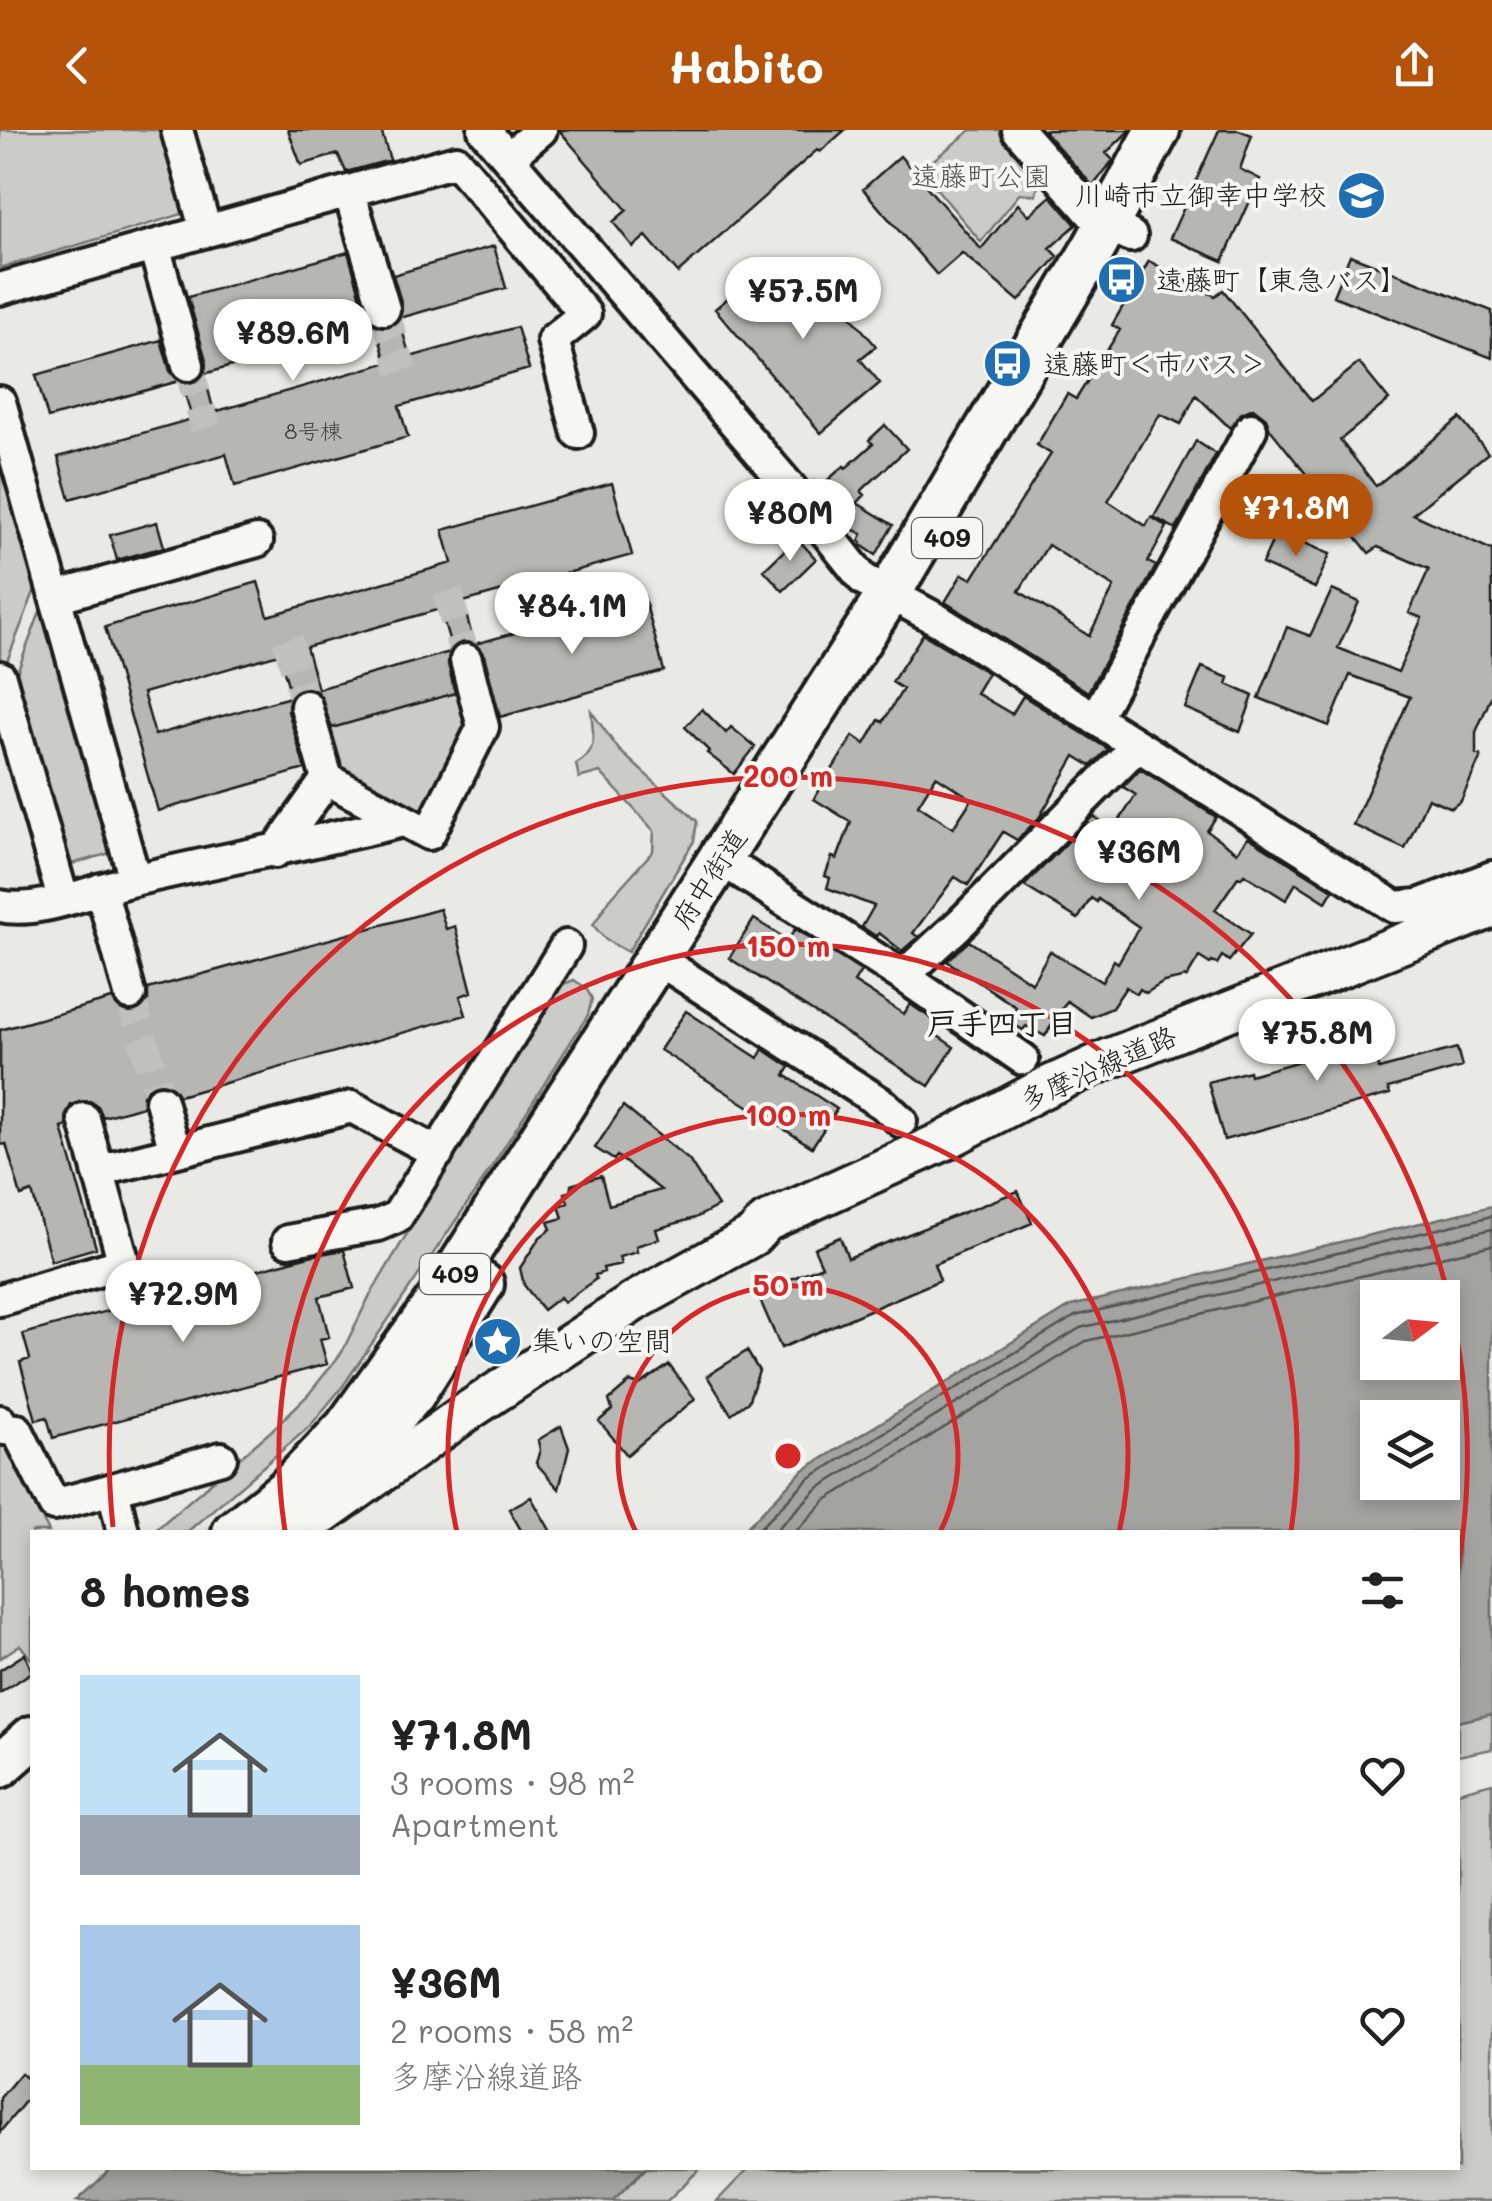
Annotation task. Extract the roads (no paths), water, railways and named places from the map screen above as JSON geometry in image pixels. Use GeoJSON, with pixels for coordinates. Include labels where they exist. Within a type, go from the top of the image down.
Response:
{"type":"FeatureCollection","features":[{"type":"Feature","properties":{"kind":"highway","name":"府中街道"},"geometry":{"type":"LineString","coordinates":[[1120,229],[1158,130]]}},
{"type":"Feature","properties":{"kind":"highway","name":"府中街道"},"geometry":{"type":"LineString","coordinates":[[359,1474],[429,1372],[450,1363],[466,1343],[492,1298],[498,1257],[658,985],[1182,130]]}},
{"type":"Feature","properties":{"kind":"highway","name":"府中街道"},"geometry":{"type":"LineString","coordinates":[[237,1530],[287,1490],[387,1376],[658,985]]}},
{"type":"Feature","properties":{"kind":"highway"},"geometry":{"type":"LineString","coordinates":[[280,1530],[330,1490],[359,1474]]}},
{"type":"Feature","properties":{"kind":"highway"},"geometry":{"type":"LineString","coordinates":[[0,1735],[30,1710]]}},
{"type":"Feature","properties":{"kind":"highway"},"geometry":{"type":"LineString","coordinates":[[0,1766],[30,1740]]}},
{"type":"Feature","properties":{"kind":"main road","name":"多摩沿線道路"},"geometry":{"type":"LineString","coordinates":[[303,1530],[380,1452],[566,1334],[582,1309],[630,1277],[663,1273],[746,1223],[766,1222],[1108,1060],[1492,908]]}},
{"type":"Feature","properties":{"kind":"main road","name":"多摩沿線道路"},"geometry":{"type":"LineString","coordinates":[[260,1530],[315,1487],[359,1474],[635,1302],[754,1236],[766,1222]]}},
{"type":"Feature","properties":{"kind":"main road"},"geometry":{"type":"LineString","coordinates":[[327,1530],[356,1507],[359,1474]]}},
{"type":"Feature","properties":{"kind":"street"},"geometry":{"type":"LineString","coordinates":[[176,130],[206,232]]}},
{"type":"Feature","properties":{"kind":"street"},"geometry":{"type":"LineString","coordinates":[[484,130],[863,579],[898,597],[1396,907],[1419,905],[1492,877]]}},
{"type":"Feature","properties":{"kind":"street"},"geometry":{"type":"LineString","coordinates":[[508,158],[541,130]]}},
{"type":"Feature","properties":{"kind":"street"},"geometry":{"type":"LineString","coordinates":[[1018,130],[1093,214],[1120,229]]}},
{"type":"Feature","properties":{"kind":"street"},"geometry":{"type":"LineString","coordinates":[[0,289],[456,161],[585,314],[553,340],[578,433]]}},
{"type":"Feature","properties":{"kind":"street"},"geometry":{"type":"LineString","coordinates":[[349,191],[384,309]]}},
{"type":"Feature","properties":{"kind":"street"},"geometry":{"type":"LineString","coordinates":[[154,246],[188,364]]}},
{"type":"Feature","properties":{"kind":"street"},"geometry":{"type":"LineString","coordinates":[[0,402],[134,880]]}},
{"type":"Feature","properties":{"kind":"street"},"geometry":{"type":"LineString","coordinates":[[1095,720],[1251,429]]}},
{"type":"Feature","properties":{"kind":"street"},"geometry":{"type":"LineString","coordinates":[[55,598],[257,542]]}},
{"type":"Feature","properties":{"kind":"street"},"geometry":{"type":"LineString","coordinates":[[306,706],[327,778],[430,834],[483,727],[466,660]]}},
{"type":"Feature","properties":{"kind":"street"},"geometry":{"type":"LineString","coordinates":[[0,677],[63,899]]}},
{"type":"Feature","properties":{"kind":"street"},"geometry":{"type":"LineString","coordinates":[[903,976],[1137,746]]}},
{"type":"Feature","properties":{"kind":"street"},"geometry":{"type":"LineString","coordinates":[[275,852],[327,778]]}},
{"type":"Feature","properties":{"kind":"street"},"geometry":{"type":"LineString","coordinates":[[0,906],[30,908],[134,880],[403,821]]}},
{"type":"Feature","properties":{"kind":"street"},"geometry":{"type":"LineString","coordinates":[[730,865],[903,976],[1022,1059]]}},
{"type":"Feature","properties":{"kind":"street"},"geometry":{"type":"LineString","coordinates":[[101,889],[130,994]]}},
{"type":"Feature","properties":{"kind":"street"},"geometry":{"type":"LineString","coordinates":[[288,1241],[397,1218],[566,946]]}},
{"type":"Feature","properties":{"kind":"street"},"geometry":{"type":"LineString","coordinates":[[658,985],[884,1105],[902,1120]]}},
{"type":"Feature","properties":{"kind":"street"},"geometry":{"type":"LineString","coordinates":[[160,1101],[175,1151]]}},
{"type":"Feature","properties":{"kind":"street"},"geometry":{"type":"LineString","coordinates":[[98,1171],[352,1107],[438,1152]]}},
{"type":"Feature","properties":{"kind":"street"},"geometry":{"type":"LineString","coordinates":[[0,1300],[126,1270],[84,1119]]}},
{"type":"Feature","properties":{"kind":"street"},"geometry":{"type":"LineString","coordinates":[[0,1421],[4,1429],[17,1430],[54,1506],[221,1458]]}},
{"type":"Feature","properties":{"kind":"street"},"geometry":{"type":"LineString","coordinates":[[113,1488],[123,1530]]}},
{"type":"Feature","properties":{"kind":"water"},"geometry":{"type":"Polygon","coordinates":[[[1492,1206],[1492,1714],[1460,1722],[1460,1530],[744,1530],[802,1471],[1071,1306],[1492,1206]]]}},
{"type":"Feature","properties":{"kind":"water"},"geometry":{"type":"Polygon","coordinates":[[[110,2170],[644,2170],[612,2201],[77,2201],[110,2170]]]}},
{"type":"Feature","properties":{"kind":"tunnel"},"geometry":{"type":"LineString","coordinates":[[384,309],[402,371]]}},
{"type":"Feature","properties":{"kind":"tunnel"},"geometry":{"type":"LineString","coordinates":[[188,365],[206,428]]}},
{"type":"Feature","properties":{"kind":"tunnel"},"geometry":{"type":"LineString","coordinates":[[447,592],[466,660]]}},
{"type":"Feature","properties":{"kind":"tunnel"},"geometry":{"type":"LineString","coordinates":[[287,639],[306,706]]}},
{"type":"Feature","properties":{"kind":"tunnel"},"geometry":{"type":"LineString","coordinates":[[130,994],[161,1101]]}},
{"type":"Feature","properties":{"kind":"place","name":"川崎市立御幸中学校"},"geometry":{"type":"Point","coordinates":[1362,195]}},
{"type":"Feature","properties":{"kind":"place","name":"遠藤町【東急バス】"},"geometry":{"type":"Point","coordinates":[1121,280]}},
{"type":"Feature","properties":{"kind":"place","name":"遠藤町＜市バス＞"},"geometry":{"type":"Point","coordinates":[1008,364]}},
{"type":"Feature","properties":{"kind":"place","name":"集いの空間"},"geometry":{"type":"Point","coordinates":[497,1341]}},
{"type":"Feature","properties":{"kind":"district","name":"戸手四丁目"},"geometry":{"type":"Point","coordinates":[1002,1024]}},
{"type":"Feature","properties":{"kind":"park label","name":"遠藤町公園"},"geometry":{"type":"Point","coordinates":[981,176]}}]}
